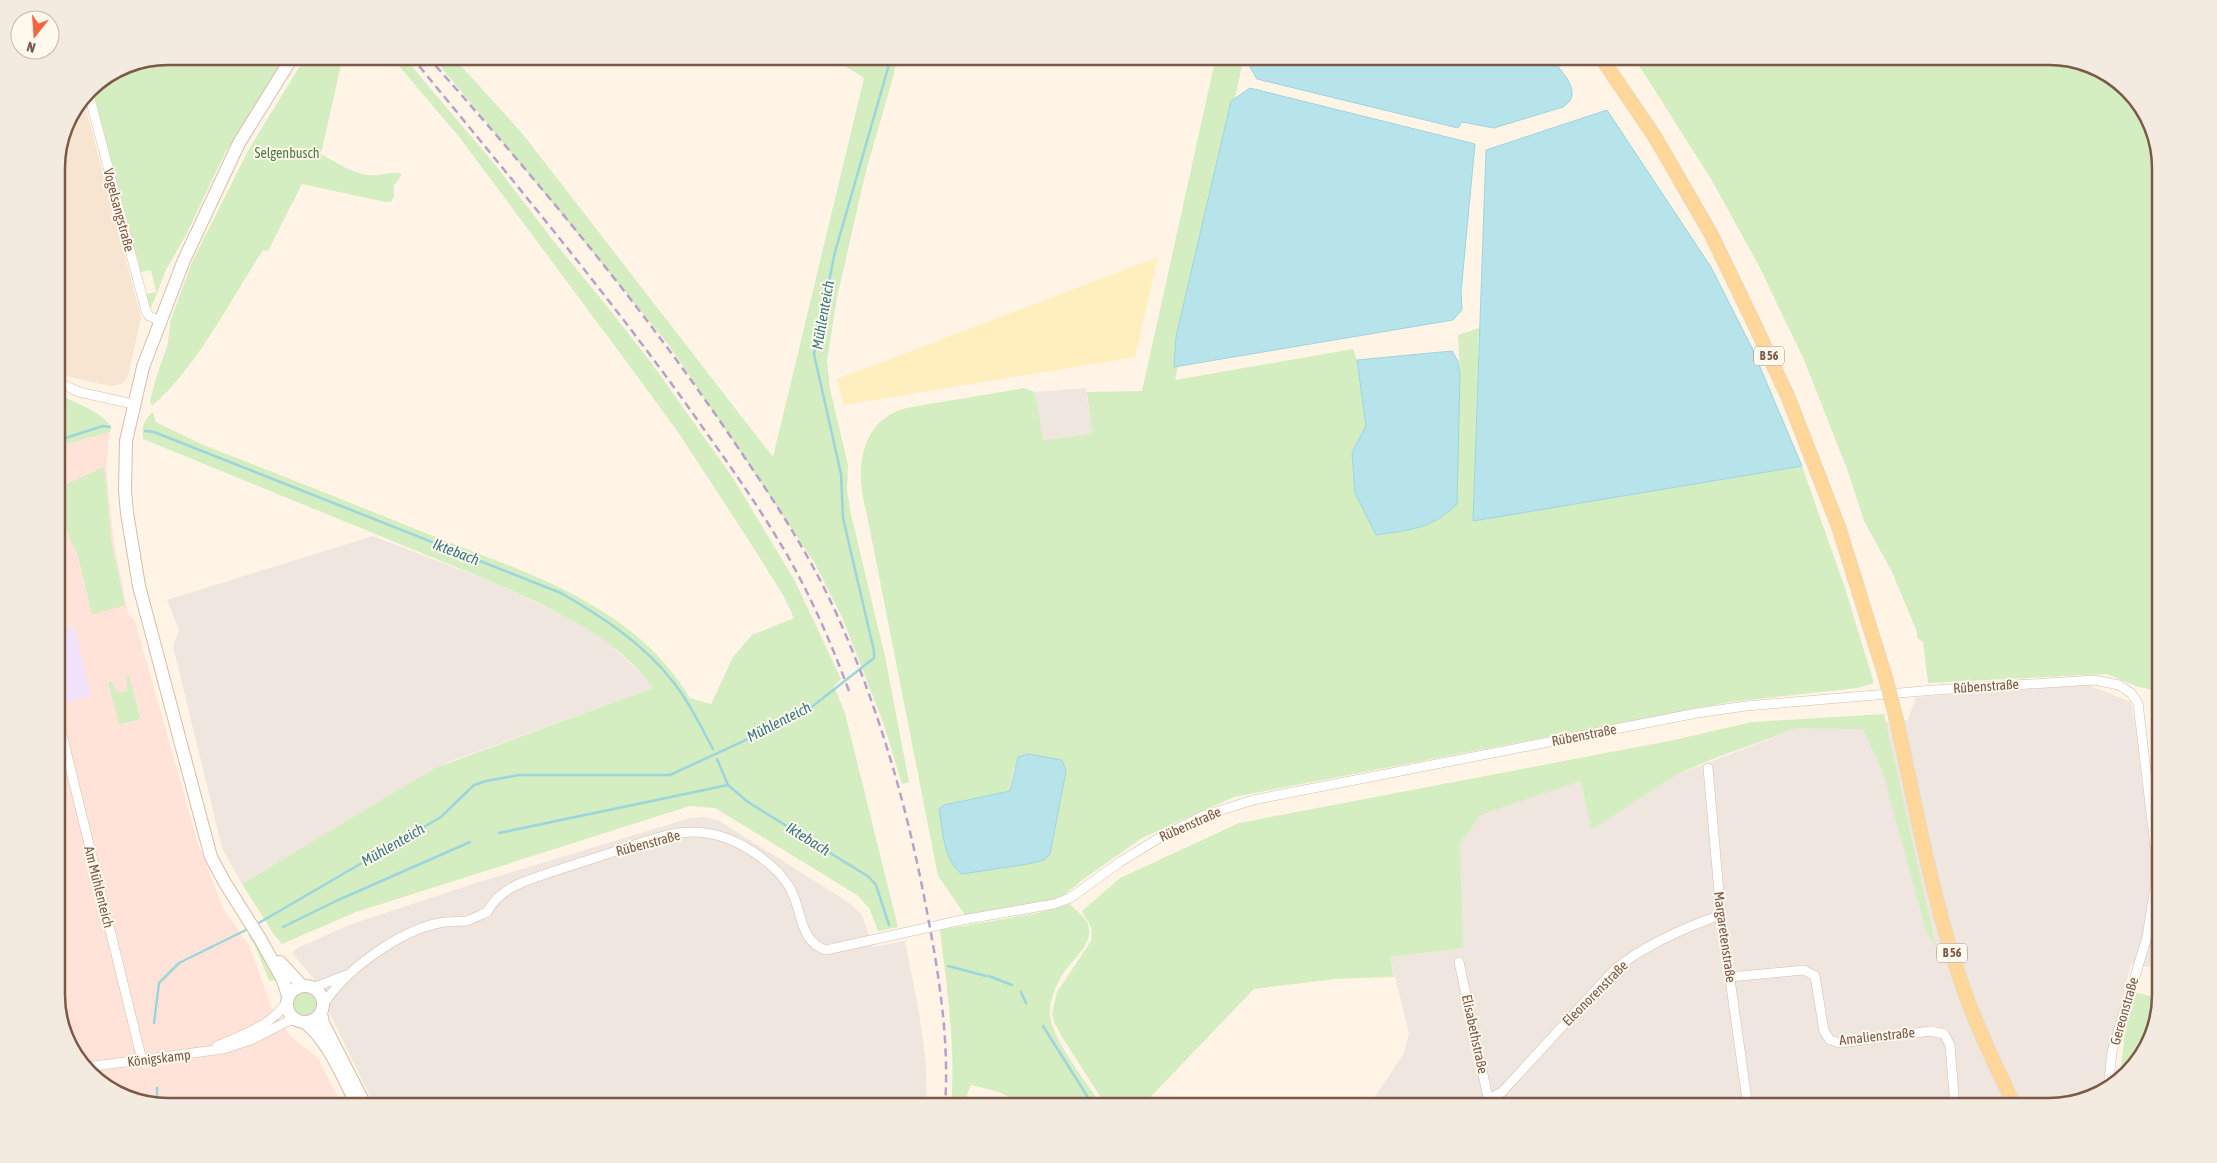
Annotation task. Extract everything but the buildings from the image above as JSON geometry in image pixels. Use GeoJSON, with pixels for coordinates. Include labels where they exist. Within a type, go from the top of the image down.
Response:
{"type":"FeatureCollection","features":[{"type":"Feature","properties":{"kind":"main road"},"geometry":{"type":"LineString","coordinates":[[287,65],[239,143],[184,260],[142,368],[126,441],[125,491],[139,586],[211,857],[283,980],[290,1016],[313,1028],[325,1046],[352,1098]]}},
{"type":"Feature","properties":{"kind":"main road","name":"B 56"},"geometry":{"type":"LineString","coordinates":[[1606,65],[1659,146],[1711,234],[1788,397],[1833,511],[1860,589],[1886,679],[1940,913],[1957,971],[1980,1033],[2011,1098]]}},
{"type":"Feature","properties":{"kind":"main road"},"geometry":{"type":"LineString","coordinates":[[258,935],[307,987],[320,995],[323,1023],[361,1098]]}},
{"type":"Feature","properties":{"kind":"main road"},"geometry":{"type":"LineString","coordinates":[[287,1000],[294,990],[307,987]]}},
{"type":"Feature","properties":{"kind":"main road"},"geometry":{"type":"LineString","coordinates":[[301,1021],[312,1021],[322,1009]]}},
{"type":"Feature","properties":{"kind":"street","name":"Vogelsangstraße"},"geometry":{"type":"LineString","coordinates":[[91,101],[146,311],[149,316],[160,321]]}},
{"type":"Feature","properties":{"kind":"street"},"geometry":{"type":"LineString","coordinates":[[65,385],[79,392],[133,404]]}},
{"type":"Feature","properties":{"kind":"street","name":"Rübenstraße"},"geometry":{"type":"LineString","coordinates":[[322,1009],[349,974],[383,947],[439,922],[466,921],[487,912],[494,901],[514,886],[670,834],[711,833],[729,839],[767,860],[791,888],[807,936],[817,947],[826,950],[962,920],[1054,904],[1070,898],[1120,862],[1159,838],[1203,816],[1253,800],[1697,713],[1746,706],[1944,689],[2094,680],[2119,685],[2135,697]]}},
{"type":"Feature","properties":{"kind":"street","name":"Gereonstraße"},"geometry":{"type":"LineString","coordinates":[[2135,697],[2140,711],[2152,814]]}},
{"type":"Feature","properties":{"kind":"street","name":"Am Mühlenteich"},"geometry":{"type":"LineString","coordinates":[[65,750],[142,1060]]}},
{"type":"Feature","properties":{"kind":"street","name":"Margaretenstraße"},"geometry":{"type":"LineString","coordinates":[[1708,768],[1721,916],[1747,1098]]}},
{"type":"Feature","properties":{"kind":"street","name":"Gereonstraße"},"geometry":{"type":"LineString","coordinates":[[2109,1079],[2112,1052],[2147,937],[2152,906]]}},
{"type":"Feature","properties":{"kind":"street","name":"Eleonorenstraße"},"geometry":{"type":"LineString","coordinates":[[1495,1098],[1615,968],[1681,929],[1721,916]]}},
{"type":"Feature","properties":{"kind":"street","name":"Elisabethstraße"},"geometry":{"type":"LineString","coordinates":[[1459,962],[1488,1098]]}},
{"type":"Feature","properties":{"kind":"street","name":"Amalienstraße"},"geometry":{"type":"LineString","coordinates":[[1730,977],[1804,970],[1815,976],[1824,1031],[1830,1040],[1840,1043],[1931,1030],[1944,1034],[1950,1045],[1954,1098]]}},
{"type":"Feature","properties":{"kind":"street","name":"Rübenstraße"},"geometry":{"type":"LineString","coordinates":[[307,987],[349,974]]}},
{"type":"Feature","properties":{"kind":"street","name":"Königskamp"},"geometry":{"type":"LineString","coordinates":[[201,1053],[262,1026],[281,1012],[287,1000]]}},
{"type":"Feature","properties":{"kind":"street","name":"Königskamp"},"geometry":{"type":"LineString","coordinates":[[94,1066],[223,1050],[251,1040],[288,1021],[301,1021]]}},
{"type":"Feature","properties":{"kind":"shaded area"},"geometry":{"type":"Polygon","coordinates":[[[85,107],[141,317],[129,373],[125,381],[121,384],[110,386],[69,377],[65,374],[65,162],[73,129],[85,107]]]}},
{"type":"Feature","properties":{"kind":"shaded area"},"geometry":{"type":"Polygon","coordinates":[[[1086,388],[1092,434],[1042,440],[1035,392],[1086,388]]]}},
{"type":"Feature","properties":{"kind":"shaded area"},"geometry":{"type":"Polygon","coordinates":[[[110,432],[106,467],[114,543],[128,614],[135,621],[197,840],[223,908],[249,945],[271,1006],[288,1034],[318,1058],[338,1098],[168,1098],[135,1093],[111,1081],[91,1063],[82,1052],[70,1028],[65,1001],[65,444],[110,432]]]}},
{"type":"Feature","properties":{"kind":"shaded area"},"geometry":{"type":"Polygon","coordinates":[[[373,536],[500,585],[576,622],[609,644],[645,677],[653,688],[438,767],[242,884],[222,848],[173,646],[179,630],[167,600],[373,536]]]}},
{"type":"Feature","properties":{"kind":"shaded area"},"geometry":{"type":"Polygon","coordinates":[[[75,627],[91,696],[65,702],[65,630],[75,627]]]}},
{"type":"Feature","properties":{"kind":"shaded area"},"geometry":{"type":"Polygon","coordinates":[[[2088,685],[2131,702],[2142,784],[2152,786],[2152,968],[2131,964],[2103,1082],[2075,1094],[2049,1098],[1374,1098],[1404,1053],[1409,1034],[1390,957],[1463,948],[1459,843],[1481,815],[1581,781],[1591,829],[1676,775],[1798,728],[1908,720],[1916,697],[2088,685]]]}},
{"type":"Feature","properties":{"kind":"shaded area"},"geometry":{"type":"Polygon","coordinates":[[[703,817],[718,820],[851,904],[862,915],[873,947],[905,941],[919,1012],[926,1063],[927,1098],[371,1098],[330,1014],[325,992],[292,953],[298,948],[349,925],[476,883],[690,818],[703,817]]]}},
{"type":"Feature","properties":{"kind":"green space","name":"Selgenbusch"},"geometry":{"type":"Polygon","coordinates":[[[162,65],[279,65],[225,153],[186,235],[166,270],[151,308],[149,307],[146,294],[156,292],[151,270],[141,272],[94,96],[111,82],[135,70],[148,67],[162,65]]]}},
{"type":"Feature","properties":{"kind":"green space","name":"Selgenbusch"},"geometry":{"type":"Polygon","coordinates":[[[300,65],[341,65],[321,154],[348,169],[363,174],[402,174],[394,186],[394,197],[391,202],[302,184],[268,251],[263,250],[198,353],[168,391],[152,406],[150,401],[168,343],[170,322],[192,262],[249,149],[300,65]]]}},
{"type":"Feature","properties":{"kind":"green space"},"geometry":{"type":"Polygon","coordinates":[[[398,65],[411,65],[497,167],[650,361],[733,478],[795,581],[841,679],[834,686],[845,713],[898,927],[878,931],[869,908],[857,895],[715,808],[690,806],[356,912],[282,944],[242,884],[438,767],[653,688],[639,670],[622,654],[584,627],[563,615],[500,585],[143,439],[144,424],[153,412],[156,422],[201,444],[498,561],[572,594],[606,614],[638,637],[666,665],[690,698],[711,704],[733,657],[752,635],[794,618],[783,595],[680,435],[460,138],[398,65]]]}},
{"type":"Feature","properties":{"kind":"green space"},"geometry":{"type":"Polygon","coordinates":[[[439,65],[460,65],[522,133],[773,457],[864,78],[843,65],[896,65],[866,171],[837,298],[827,361],[830,389],[848,465],[847,491],[851,514],[886,661],[909,782],[902,784],[883,722],[842,617],[814,562],[668,344],[439,65]]]}},
{"type":"Feature","properties":{"kind":"green space"},"geometry":{"type":"Polygon","coordinates":[[[1214,65],[1242,65],[1175,380],[1353,349],[1357,360],[1366,426],[1352,452],[1355,493],[1377,535],[1420,527],[1438,519],[1456,504],[1460,374],[1458,335],[1479,328],[1473,521],[1802,466],[1846,591],[1874,683],[1858,688],[1730,702],[1234,797],[1142,838],[1059,899],[965,915],[938,876],[863,497],[861,469],[863,455],[873,430],[895,412],[918,406],[1024,388],[1035,392],[1043,440],[1092,434],[1087,392],[1142,391],[1214,65]],[[1028,754],[1018,757],[1013,772],[994,870],[1044,860],[1050,854],[1066,771],[1062,760],[1028,754]]]}},
{"type":"Feature","properties":{"kind":"green space"},"geometry":{"type":"Polygon","coordinates":[[[1639,65],[2049,65],[2082,70],[2106,82],[2126,100],[2135,111],[2147,135],[2152,162],[2152,689],[2138,687],[2107,674],[1928,683],[1923,642],[1917,638],[1917,632],[1892,572],[1864,521],[1847,469],[1804,360],[1760,268],[1711,179],[1639,65]]]}},
{"type":"Feature","properties":{"kind":"green space"},"geometry":{"type":"Polygon","coordinates":[[[65,397],[99,415],[111,426],[110,432],[65,444],[65,397]]]}},
{"type":"Feature","properties":{"kind":"green space"},"geometry":{"type":"Polygon","coordinates":[[[104,467],[112,545],[125,605],[92,615],[77,552],[70,540],[65,522],[65,485],[104,467]]]}},
{"type":"Feature","properties":{"kind":"green space"},"geometry":{"type":"Polygon","coordinates":[[[127,675],[129,675],[140,717],[138,720],[121,724],[119,723],[108,683],[112,681],[118,693],[127,691],[127,675]]]}},
{"type":"Feature","properties":{"kind":"green space"},"geometry":{"type":"Polygon","coordinates":[[[1884,714],[1936,947],[1927,934],[1882,770],[1863,729],[1798,728],[1715,758],[1676,775],[1591,830],[1581,781],[1481,815],[1460,843],[1463,948],[1390,957],[1394,977],[1335,979],[1254,989],[1150,1098],[1101,1098],[1054,1022],[1052,1013],[1057,992],[1091,941],[1091,928],[1082,911],[1120,878],[1239,823],[1674,740],[1752,722],[1884,714]]]}},
{"type":"Feature","properties":{"kind":"green space"},"geometry":{"type":"Polygon","coordinates":[[[1070,904],[1088,924],[1088,939],[1085,946],[1059,981],[1051,1000],[1050,1014],[1056,1035],[1063,1048],[1097,1098],[1012,1098],[996,1091],[971,1085],[966,1098],[951,1098],[952,1041],[940,930],[1038,913],[1070,904]]]}},
{"type":"Feature","properties":{"kind":"green space"},"geometry":{"type":"Polygon","coordinates":[[[251,933],[278,980],[269,981],[256,948],[248,935],[251,933]]]}},
{"type":"Feature","properties":{"kind":"green space"},"geometry":{"type":"Polygon","coordinates":[[[304,991],[313,995],[317,1004],[313,1013],[304,1017],[295,1013],[291,1004],[295,995],[304,991]]]}},
{"type":"Feature","properties":{"kind":"green space"},"geometry":{"type":"Polygon","coordinates":[[[2133,992],[2152,996],[2147,1028],[2135,1052],[2121,1068],[2133,992]]]}},
{"type":"Feature","properties":{"kind":"sand"},"geometry":{"type":"Polygon","coordinates":[[[1158,257],[1135,357],[844,405],[837,379],[1158,257]]]}},
{"type":"Feature","properties":{"kind":"water"},"geometry":{"type":"Polygon","coordinates":[[[1249,65],[1556,65],[1569,82],[1572,88],[1572,95],[1563,107],[1494,128],[1462,122],[1458,128],[1257,79],[1249,65]]]}},
{"type":"Feature","properties":{"kind":"water"},"geometry":{"type":"Polygon","coordinates":[[[1250,88],[1475,144],[1461,292],[1462,310],[1453,320],[1174,367],[1176,337],[1231,101],[1250,88]]]}},
{"type":"Feature","properties":{"kind":"water"},"geometry":{"type":"Polygon","coordinates":[[[1607,110],[1711,267],[1752,348],[1802,466],[1473,521],[1486,150],[1607,110]]]}},
{"type":"Feature","properties":{"kind":"water"},"geometry":{"type":"Polygon","coordinates":[[[1452,351],[1458,361],[1460,374],[1457,504],[1439,519],[1420,527],[1376,535],[1355,493],[1352,452],[1366,426],[1357,360],[1452,351]]]}},
{"type":"Feature","properties":{"kind":"water"},"geometry":{"type":"Polygon","coordinates":[[[1028,754],[1062,760],[1066,771],[1050,854],[1044,860],[1028,864],[962,874],[947,853],[939,809],[944,805],[1010,791],[1018,757],[1028,754]]]}},
{"type":"Feature","properties":{"kind":"waterway","name":"Mühlenteich"},"geometry":{"type":"LineString","coordinates":[[257,924],[441,817],[474,785],[519,775],[670,775],[804,713],[874,658],[874,651],[843,518],[841,474],[814,354],[835,252],[888,65]]}},
{"type":"Feature","properties":{"kind":"waterway","name":"Iktebach"},"geometry":{"type":"LineString","coordinates":[[65,438],[103,426],[110,427]]}},
{"type":"Feature","properties":{"kind":"waterway","name":"Iktebach"},"geometry":{"type":"LineString","coordinates":[[145,431],[154,432],[561,593],[608,622],[650,656],[680,691],[713,749]]}},
{"type":"Feature","properties":{"kind":"waterway","name":"Iktebach"},"geometry":{"type":"LineString","coordinates":[[717,759],[728,785],[748,802],[869,877],[876,885],[889,925]]}},
{"type":"Feature","properties":{"kind":"waterway"},"geometry":{"type":"LineString","coordinates":[[499,833],[728,785]]}},
{"type":"Feature","properties":{"kind":"waterway"},"geometry":{"type":"LineString","coordinates":[[283,927],[336,901],[470,842]]}},
{"type":"Feature","properties":{"kind":"waterway","name":"Mühlenteich"},"geometry":{"type":"LineString","coordinates":[[154,1023],[159,983],[179,963],[250,928]]}},
{"type":"Feature","properties":{"kind":"waterway","name":"Iktebach"},"geometry":{"type":"LineString","coordinates":[[948,966],[986,976]]}},
{"type":"Feature","properties":{"kind":"waterway","name":"Iktebach"},"geometry":{"type":"LineString","coordinates":[[989,976],[1012,985]]}},
{"type":"Feature","properties":{"kind":"waterway","name":"Iktebach"},"geometry":{"type":"LineString","coordinates":[[1021,992],[1026,1003]]}},
{"type":"Feature","properties":{"kind":"waterway","name":"Iktebach"},"geometry":{"type":"LineString","coordinates":[[1043,1026],[1088,1098]]}},
{"type":"Feature","properties":{"kind":"waterway","name":"Mühlenteich"},"geometry":{"type":"LineString","coordinates":[[157,1088],[157,1097]]}},
{"type":"Feature","properties":{"kind":"railway"},"geometry":{"type":"LineString","coordinates":[[418,65],[618,313],[734,471],[800,578],[826,634],[849,691]]}},
{"type":"Feature","properties":{"kind":"railway"},"geometry":{"type":"LineString","coordinates":[[435,65],[543,190],[653,328],[769,493],[825,590],[865,682],[888,751],[907,820],[923,891],[941,999],[946,1053],[945,1098]]}}]}
